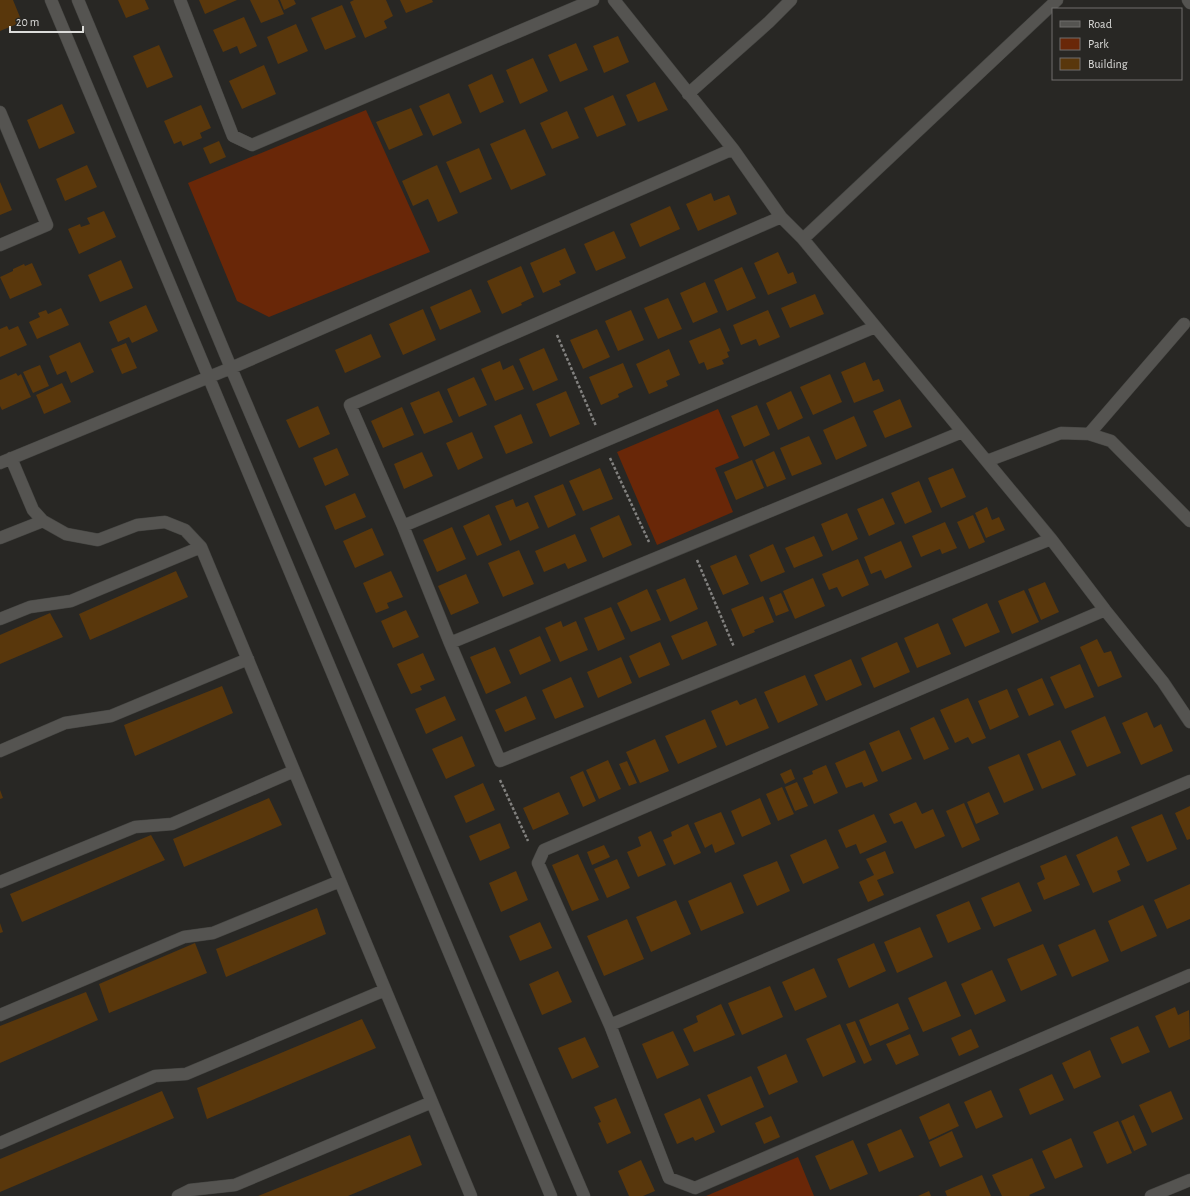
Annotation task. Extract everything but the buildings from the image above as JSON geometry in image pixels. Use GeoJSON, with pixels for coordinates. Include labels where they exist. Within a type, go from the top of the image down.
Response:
{"type":"FeatureCollection","features":[{"type":"Feature","properties":{"kind":"street"},"geometry":{"type":"LineString","coordinates":[[51,0],[551,1196]]}},
{"type":"Feature","properties":{"kind":"street"},"geometry":{"type":"LineString","coordinates":[[78,0],[230,368],[584,1196]]}},
{"type":"Feature","properties":{"kind":"street"},"geometry":{"type":"LineString","coordinates":[[180,0],[233,136],[252,146],[593,0]]}},
{"type":"Feature","properties":{"kind":"street"},"geometry":{"type":"LineString","coordinates":[[614,0],[733,150],[781,217],[803,239],[1051,539],[1105,610],[1163,682],[1190,722]]}},
{"type":"Feature","properties":{"kind":"street"},"geometry":{"type":"LineString","coordinates":[[688,94],[769,22],[791,0]]}},
{"type":"Feature","properties":{"kind":"street"},"geometry":{"type":"LineString","coordinates":[[803,239],[1057,0]]}},
{"type":"Feature","properties":{"kind":"street"},"geometry":{"type":"LineString","coordinates":[[0,112],[47,225],[0,244]]}},
{"type":"Feature","properties":{"kind":"street"},"geometry":{"type":"LineString","coordinates":[[0,463],[230,368],[733,150]]}},
{"type":"Feature","properties":{"kind":"street"},"geometry":{"type":"LineString","coordinates":[[781,217],[350,405],[404,526],[450,643],[500,761],[1051,539]]}},
{"type":"Feature","properties":{"kind":"street"},"geometry":{"type":"LineString","coordinates":[[1089,434],[1184,324]]}},
{"type":"Feature","properties":{"kind":"street"},"geometry":{"type":"LineString","coordinates":[[404,526],[875,327]]}},
{"type":"Feature","properties":{"kind":"street"},"geometry":{"type":"LineString","coordinates":[[450,643],[962,432]]}},
{"type":"Feature","properties":{"kind":"street"},"geometry":{"type":"LineString","coordinates":[[987,461],[1061,433],[1089,434],[1111,441],[1190,521]]}},
{"type":"Feature","properties":{"kind":"street"},"geometry":{"type":"LineString","coordinates":[[12,458],[33,510],[43,521],[66,534],[98,540],[137,525],[165,522],[185,530],[201,547],[471,1196]]}},
{"type":"Feature","properties":{"kind":"street"},"geometry":{"type":"LineString","coordinates":[[0,538],[43,521]]}},
{"type":"Feature","properties":{"kind":"street"},"geometry":{"type":"LineString","coordinates":[[0,619],[30,607],[71,601],[201,547]]}},
{"type":"Feature","properties":{"kind":"street"},"geometry":{"type":"LineString","coordinates":[[1105,610],[544,850],[538,863],[610,1025],[669,1178],[695,1188],[1190,975]]}},
{"type":"Feature","properties":{"kind":"street"},"geometry":{"type":"LineString","coordinates":[[0,751],[65,723],[111,716],[248,659]]}},
{"type":"Feature","properties":{"kind":"street"},"geometry":{"type":"LineString","coordinates":[[0,882],[135,827],[172,824],[294,771]]}},
{"type":"Feature","properties":{"kind":"street"},"geometry":{"type":"LineString","coordinates":[[610,1025],[1190,781]]}},
{"type":"Feature","properties":{"kind":"street"},"geometry":{"type":"LineString","coordinates":[[0,1015],[184,937],[213,933],[340,881]]}},
{"type":"Feature","properties":{"kind":"street"},"geometry":{"type":"LineString","coordinates":[[0,1144],[155,1076],[186,1074],[386,990]]}},
{"type":"Feature","properties":{"kind":"street"},"geometry":{"type":"LineString","coordinates":[[178,1196],[190,1190],[235,1185],[432,1102]]}},
{"type":"Feature","properties":{"kind":"street"},"geometry":{"type":"LineString","coordinates":[[1151,1196],[1190,1180]]}},
{"type":"Feature","properties":{"kind":"path"},"geometry":{"type":"LineString","coordinates":[[691,544],[741,664]]}},
{"type":"Feature","properties":{"kind":"path"},"geometry":{"type":"LineString","coordinates":[[500,761],[500,779],[538,863]]}},
{"type":"Feature","properties":{"kind":"green space"},"geometry":{"type":"Polygon","coordinates":[[[366,110],[430,252],[269,317],[237,301],[188,183],[366,110]]]}},
{"type":"Feature","properties":{"kind":"green space"},"geometry":{"type":"Polygon","coordinates":[[[718,409],[739,458],[715,468],[733,512],[657,545],[617,452],[718,409]]]}},
{"type":"Feature","properties":{"kind":"green space"},"geometry":{"type":"Polygon","coordinates":[[[798,1157],[814,1196],[706,1196],[798,1157]]]}}]}
